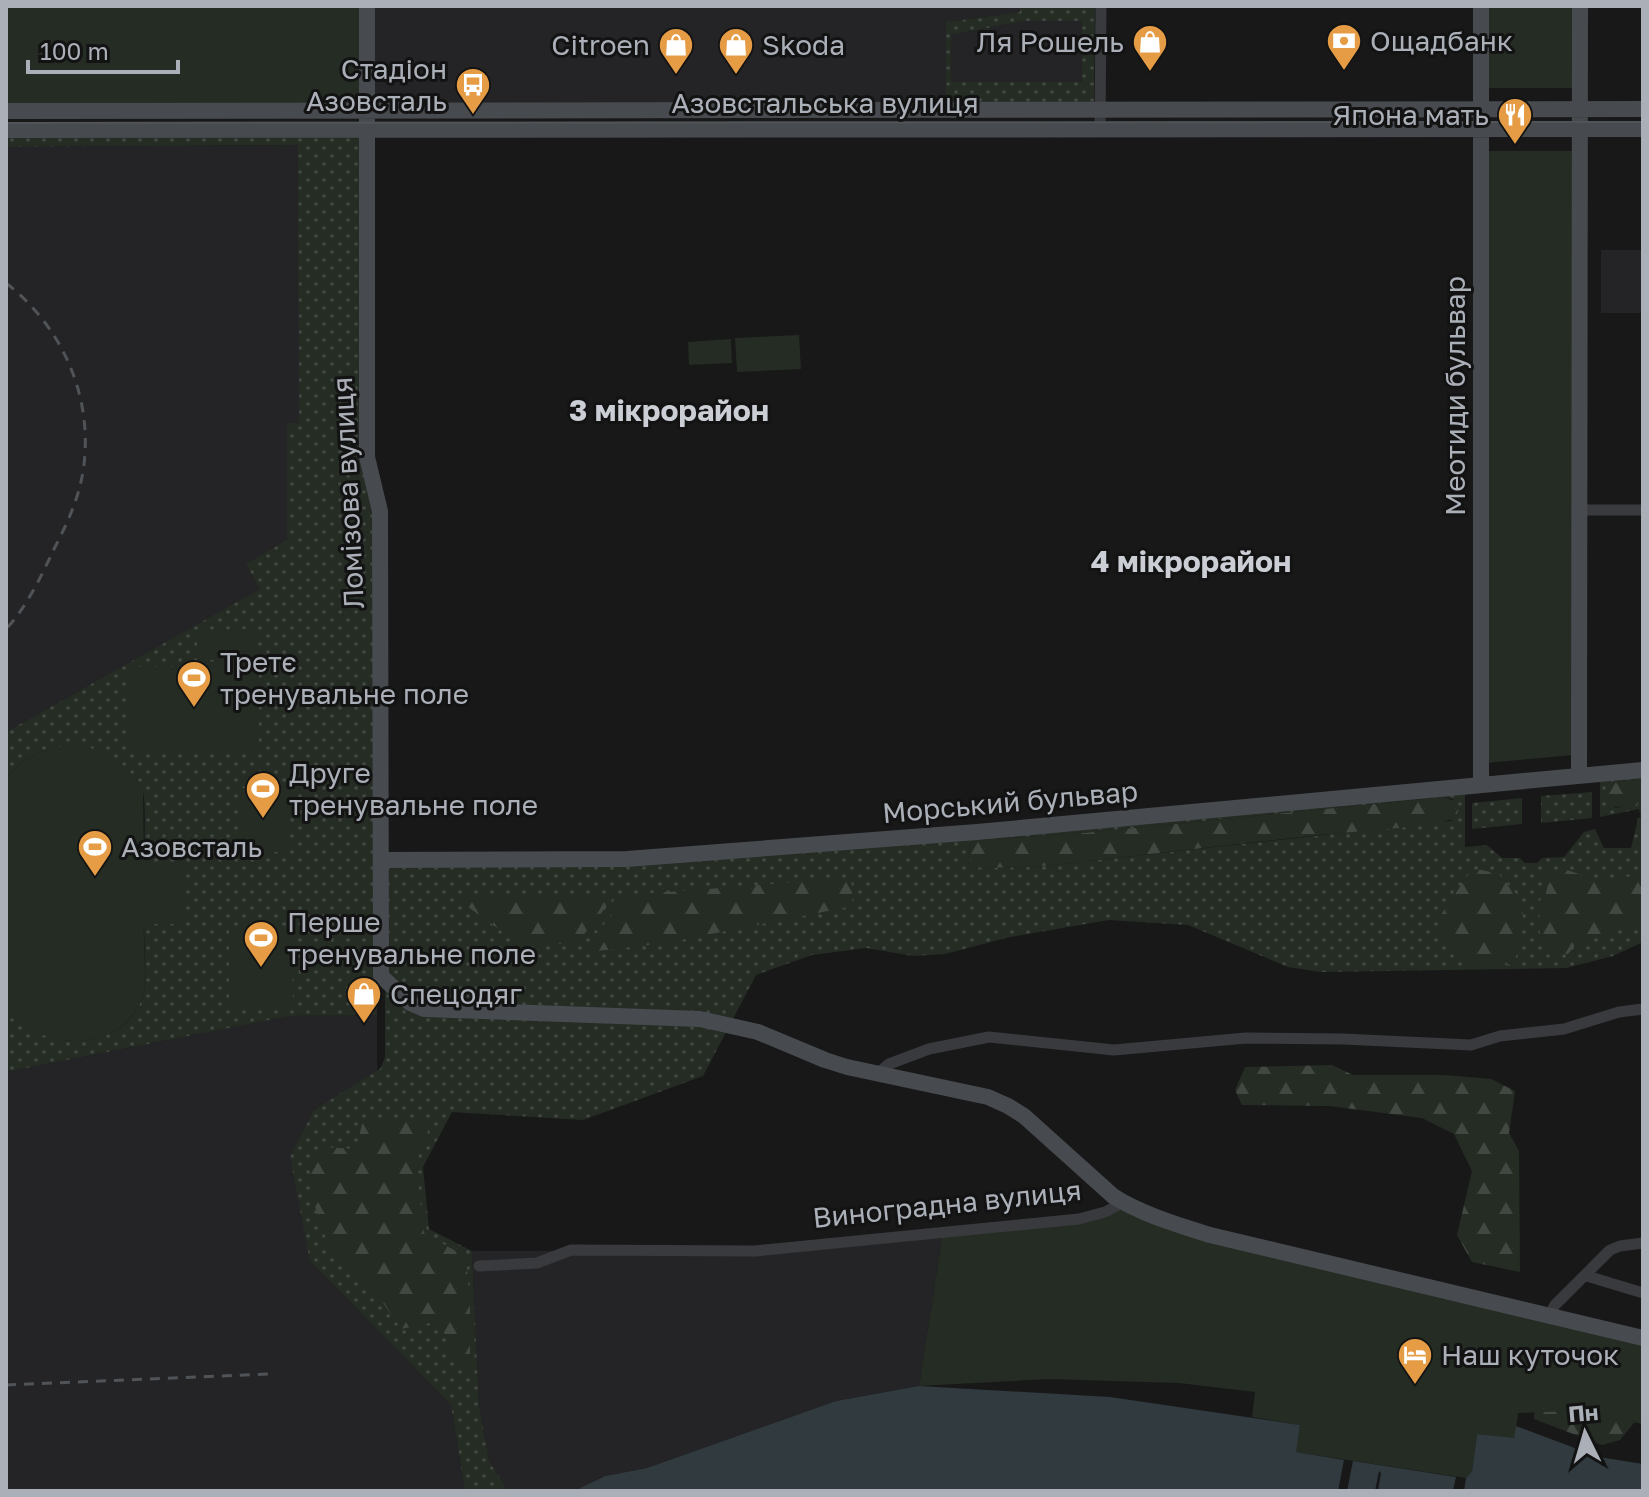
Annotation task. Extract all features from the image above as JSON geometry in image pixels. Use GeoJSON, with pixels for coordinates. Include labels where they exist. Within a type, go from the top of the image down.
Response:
{"type":"FeatureCollection","features":[{"type":"Feature","properties":{"kind":"street","name":"Ломізова вулиця"},"geometry":{"type":"LineString","coordinates":[[367,6],[367,457],[380,511],[381,976],[410,1003],[424,1009],[700,1019],[758,1032],[825,1060],[877,1074]]}},
{"type":"Feature","properties":{"kind":"street"},"geometry":{"type":"LineString","coordinates":[[1100,129],[1101,6]]}},
{"type":"Feature","properties":{"kind":"street","name":"Меотиди бульвар"},"geometry":{"type":"LineString","coordinates":[[1481,6],[1481,785]]}},
{"type":"Feature","properties":{"kind":"street"},"geometry":{"type":"LineString","coordinates":[[1579,776],[1580,6]]}},
{"type":"Feature","properties":{"kind":"street","name":"Азовстальська вулиця"},"geometry":{"type":"LineString","coordinates":[[6,111],[1643,109]]}},
{"type":"Feature","properties":{"kind":"street","name":"Азовстальська вулиця"},"geometry":{"type":"LineString","coordinates":[[6,130],[1643,129]]}},
{"type":"Feature","properties":{"kind":"street"},"geometry":{"type":"LineString","coordinates":[[1579,510],[1643,510]]}},
{"type":"Feature","properties":{"kind":"street","name":"Морський бульвар"},"geometry":{"type":"LineString","coordinates":[[381,860],[627,859],[977,832],[1643,770]]}},
{"type":"Feature","properties":{"kind":"street"},"geometry":{"type":"LineString","coordinates":[[877,1074],[889,1064],[929,1049],[989,1037],[1114,1050],[1246,1038],[1471,1045],[1500,1036],[1564,1029],[1619,1012],[1643,1009]]}},
{"type":"Feature","properties":{"kind":"street"},"geometry":{"type":"LineString","coordinates":[[877,1074],[988,1097],[1008,1106],[1099,1185],[1124,1202]]}},
{"type":"Feature","properties":{"kind":"street","name":"Виноградна вулиця"},"geometry":{"type":"LineString","coordinates":[[479,1266],[537,1263],[571,1250],[755,1251],[1079,1219],[1105,1212],[1124,1202],[1210,1235],[1643,1338]]}},
{"type":"Feature","properties":{"kind":"street"},"geometry":{"type":"LineString","coordinates":[[1549,1316],[1555,1305],[1610,1250],[1643,1243]]}},
{"type":"Feature","properties":{"kind":"street"},"geometry":{"type":"LineString","coordinates":[[1587,1276],[1643,1293]]}},
{"type":"Feature","properties":{"kind":"shaded area"},"geometry":{"type":"Polygon","coordinates":[[[371,6],[1020,6],[1020,12],[946,22],[946,103],[371,104],[371,6]]]}},
{"type":"Feature","properties":{"kind":"shaded area"},"geometry":{"type":"Polygon","coordinates":[[[1024,21],[1082,21],[1082,82],[951,82],[951,35],[1024,21]]]}},
{"type":"Feature","properties":{"kind":"shaded area"},"geometry":{"type":"Polygon","coordinates":[[[299,145],[299,423],[287,424],[287,540],[261,589],[6,732],[6,147],[299,145]]]}},
{"type":"Feature","properties":{"kind":"shaded area"},"geometry":{"type":"Polygon","coordinates":[[[1601,250],[1643,250],[1643,313],[1601,313],[1601,250]]]}},
{"type":"Feature","properties":{"kind":"shaded area"},"geometry":{"type":"Polygon","coordinates":[[[377,1015],[377,1071],[314,1110],[310,1261],[451,1405],[465,1491],[6,1491],[6,1072],[290,1016],[377,1015]]]}},
{"type":"Feature","properties":{"kind":"shaded area"},"geometry":{"type":"Polygon","coordinates":[[[943,1231],[919,1386],[836,1401],[647,1468],[605,1476],[574,1491],[508,1491],[489,1461],[479,1404],[472,1251],[755,1251],[943,1231]]]}},
{"type":"Feature","properties":{"kind":"shaded area"},"geometry":{"type":"Polygon","coordinates":[[[919,1386],[1110,1397],[1300,1425],[1296,1452],[1344,1460],[1338,1491],[574,1491],[605,1476],[647,1468],[836,1401],[919,1386]]]}},
{"type":"Feature","properties":{"kind":"shaded area"},"geometry":{"type":"Polygon","coordinates":[[[1516,1426],[1599,1457],[1643,1464],[1643,1491],[1464,1491],[1466,1478],[1472,1471],[1477,1434],[1514,1438],[1516,1426]]]}},
{"type":"Feature","properties":{"kind":"shaded area"},"geometry":{"type":"Polygon","coordinates":[[[1353,1461],[1456,1477],[1453,1491],[1378,1491],[1379,1471],[1375,1491],[1347,1491],[1353,1461]]]}},
{"type":"Feature","properties":{"kind":"green space"},"geometry":{"type":"Polygon","coordinates":[[[6,6],[363,6],[364,104],[6,106],[6,6]]]}},
{"type":"Feature","properties":{"kind":"green space"},"geometry":{"type":"Polygon","coordinates":[[[1020,6],[1095,6],[1094,103],[946,103],[946,22],[1020,12],[1020,6]],[[1024,21],[951,35],[951,82],[1082,82],[1082,21],[1024,21]]]}},
{"type":"Feature","properties":{"kind":"green space"},"geometry":{"type":"Polygon","coordinates":[[[1487,6],[1574,6],[1574,88],[1487,88],[1487,6]]]}},
{"type":"Feature","properties":{"kind":"green space"},"geometry":{"type":"Polygon","coordinates":[[[363,134],[375,514],[377,1015],[290,1016],[6,1072],[6,1008],[38,1033],[78,1041],[98,1038],[116,1030],[131,1017],[144,993],[144,924],[184,923],[184,864],[144,863],[144,794],[117,761],[85,747],[68,746],[34,755],[6,778],[6,732],[260,589],[246,564],[287,540],[287,423],[299,423],[298,145],[6,147],[6,136],[363,134]]]}},
{"type":"Feature","properties":{"kind":"green space"},"geometry":{"type":"Polygon","coordinates":[[[1487,151],[1574,151],[1573,755],[1487,763],[1487,151]]]}},
{"type":"Feature","properties":{"kind":"green space"},"geometry":{"type":"Polygon","coordinates":[[[799,335],[801,369],[737,372],[735,338],[799,335]]]}},
{"type":"Feature","properties":{"kind":"green space"},"geometry":{"type":"Polygon","coordinates":[[[731,339],[732,363],[689,365],[688,342],[731,339]]]}},
{"type":"Feature","properties":{"kind":"green space"},"geometry":{"type":"Polygon","coordinates":[[[258,629],[258,660],[197,660],[197,630],[258,629]]]}},
{"type":"Feature","properties":{"kind":"green space","name":"Третє тренувальне поле"},"geometry":{"type":"Polygon","coordinates":[[[259,666],[259,752],[128,752],[128,667],[259,666]]]}},
{"type":"Feature","properties":{"kind":"green space","name":"Азовсталь"},"geometry":{"type":"Polygon","coordinates":[[[76,745],[115,759],[143,790],[144,863],[184,863],[184,924],[144,924],[142,999],[131,1017],[116,1030],[98,1038],[78,1041],[38,1033],[21,1023],[6,1008],[6,778],[37,754],[56,747],[76,745]]]}},
{"type":"Feature","properties":{"kind":"green space"},"geometry":{"type":"Polygon","coordinates":[[[1643,774],[1643,778],[1614,782],[1615,808],[1643,803],[1643,942],[1613,956],[1566,968],[1320,972],[1288,967],[1188,925],[1109,920],[1010,937],[945,954],[913,956],[866,948],[812,955],[756,975],[703,1076],[583,1120],[452,1112],[423,1167],[429,1229],[472,1251],[479,1405],[489,1461],[508,1491],[465,1491],[451,1405],[310,1261],[290,1157],[314,1110],[381,1068],[385,1057],[385,864],[629,864],[1465,791],[1465,847],[1487,845],[1502,858],[1520,858],[1525,863],[1537,863],[1542,858],[1564,857],[1584,832],[1595,829],[1604,848],[1631,848],[1638,818],[1641,817],[1639,809],[1600,817],[1600,778],[1643,774]],[[1444,797],[1084,833],[977,840],[970,843],[968,856],[981,868],[1034,867],[1451,821],[1453,799],[1444,797]]]}},
{"type":"Feature","properties":{"kind":"green space"},"geometry":{"type":"Polygon","coordinates":[[[1643,778],[1643,803],[1616,807],[1604,800],[1606,786],[1643,778]]]}},
{"type":"Feature","properties":{"kind":"green space","name":"Друге тренувальне поле"},"geometry":{"type":"Polygon","coordinates":[[[238,788],[287,788],[287,852],[238,852],[238,788]]]}},
{"type":"Feature","properties":{"kind":"green space"},"geometry":{"type":"Polygon","coordinates":[[[1592,792],[1592,818],[1541,823],[1541,796],[1592,792]]]}},
{"type":"Feature","properties":{"kind":"green space"},"geometry":{"type":"Polygon","coordinates":[[[1444,797],[1457,802],[1456,818],[1433,825],[1034,867],[981,868],[973,864],[968,856],[970,843],[977,840],[1084,833],[1444,797]]]}},
{"type":"Feature","properties":{"kind":"green space"},"geometry":{"type":"Polygon","coordinates":[[[1522,798],[1522,824],[1472,829],[1472,803],[1522,798]]]}},
{"type":"Feature","properties":{"kind":"green space"},"geometry":{"type":"Polygon","coordinates":[[[1477,869],[1499,874],[1522,901],[1520,946],[1513,964],[1475,967],[1455,958],[1439,930],[1440,916],[1468,875],[1477,869]]]}},
{"type":"Feature","properties":{"kind":"green space"},"geometry":{"type":"Polygon","coordinates":[[[1564,869],[1597,880],[1643,875],[1643,921],[1576,944],[1568,954],[1549,955],[1540,939],[1539,901],[1546,894],[1548,884],[1544,877],[1551,871],[1564,869]]]}},
{"type":"Feature","properties":{"kind":"green space"},"geometry":{"type":"Polygon","coordinates":[[[851,878],[853,906],[666,943],[580,953],[628,895],[851,878]]]}},
{"type":"Feature","properties":{"kind":"green space"},"geometry":{"type":"Polygon","coordinates":[[[453,896],[615,896],[577,943],[522,946],[453,896]]]}},
{"type":"Feature","properties":{"kind":"green space","name":"Перше тренувальне поле"},"geometry":{"type":"Polygon","coordinates":[[[229,929],[292,929],[293,1009],[229,1009],[229,929]]]}},
{"type":"Feature","properties":{"kind":"green space"},"geometry":{"type":"Polygon","coordinates":[[[1332,1065],[1353,1075],[1445,1075],[1491,1079],[1515,1091],[1509,1133],[1519,1151],[1520,1272],[1472,1262],[1457,1235],[1472,1171],[1454,1134],[1422,1118],[1329,1106],[1242,1105],[1235,1090],[1245,1067],[1332,1065]]]}},
{"type":"Feature","properties":{"kind":"green space"},"geometry":{"type":"Polygon","coordinates":[[[379,1119],[423,1119],[428,1131],[416,1163],[424,1233],[466,1257],[470,1367],[453,1361],[440,1321],[401,1329],[370,1284],[329,1247],[310,1192],[310,1172],[321,1147],[356,1149],[362,1124],[379,1119]]]}},
{"type":"Feature","properties":{"kind":"green space"},"geometry":{"type":"Polygon","coordinates":[[[1124,1202],[1186,1227],[1643,1338],[1643,1424],[1574,1411],[1518,1413],[1515,1439],[1477,1434],[1472,1471],[1466,1478],[1295,1452],[1300,1425],[1252,1417],[1255,1392],[1179,1383],[1049,1379],[919,1386],[943,1231],[1079,1219],[1124,1202]]]}},
{"type":"Feature","properties":{"kind":"green space"},"geometry":{"type":"Polygon","coordinates":[[[1538,1360],[1638,1418],[1620,1440],[1602,1445],[1534,1419],[1538,1360]]]}},
{"type":"Feature","properties":{"kind":"tram line"},"geometry":{"type":"LineString","coordinates":[[6,123],[1643,122]]}},
{"type":"Feature","properties":{"kind":"railway"},"geometry":{"type":"LineString","coordinates":[[6,283],[45,322],[60,345],[80,395],[85,449],[74,506],[32,592],[6,629]]}},
{"type":"Feature","properties":{"kind":"railway"},"geometry":{"type":"LineString","coordinates":[[6,1385],[268,1374]]}},
{"type":"Feature","properties":{"kind":"place","name":"Ощадбанк"},"geometry":{"type":"Point","coordinates":[1344,72]}},
{"type":"Feature","properties":{"kind":"place","name":"Ля Рошель"},"geometry":{"type":"Point","coordinates":[1150,73]}},
{"type":"Feature","properties":{"kind":"place","name":"Citroen"},"geometry":{"type":"Point","coordinates":[676,76]}},
{"type":"Feature","properties":{"kind":"place","name":"Skoda"},"geometry":{"type":"Point","coordinates":[736,76]}},
{"type":"Feature","properties":{"kind":"place","name":"Стадіон Азовсталь"},"geometry":{"type":"Point","coordinates":[473,116]}},
{"type":"Feature","properties":{"kind":"place","name":"Япона мать"},"geometry":{"type":"Point","coordinates":[1515,146]}},
{"type":"Feature","properties":{"kind":"place","name":"Третє тренувальне поле"},"geometry":{"type":"Point","coordinates":[194,709]}},
{"type":"Feature","properties":{"kind":"place","name":"Друге тренувальне поле"},"geometry":{"type":"Point","coordinates":[263,820]}},
{"type":"Feature","properties":{"kind":"place","name":"Азовсталь"},"geometry":{"type":"Point","coordinates":[95,878]}},
{"type":"Feature","properties":{"kind":"place","name":"Перше тренувальне поле"},"geometry":{"type":"Point","coordinates":[261,969]}},
{"type":"Feature","properties":{"kind":"place","name":"Спецодяг"},"geometry":{"type":"Point","coordinates":[364,1025]}},
{"type":"Feature","properties":{"kind":"place","name":"Наш куточок"},"geometry":{"type":"Point","coordinates":[1415,1386]}},
{"type":"Feature","properties":{"kind":"district","name":"3 мікрорайон"},"geometry":{"type":"Point","coordinates":[669,411]}},
{"type":"Feature","properties":{"kind":"district","name":"4 мікрорайон"},"geometry":{"type":"Point","coordinates":[1191,562]}}]}
